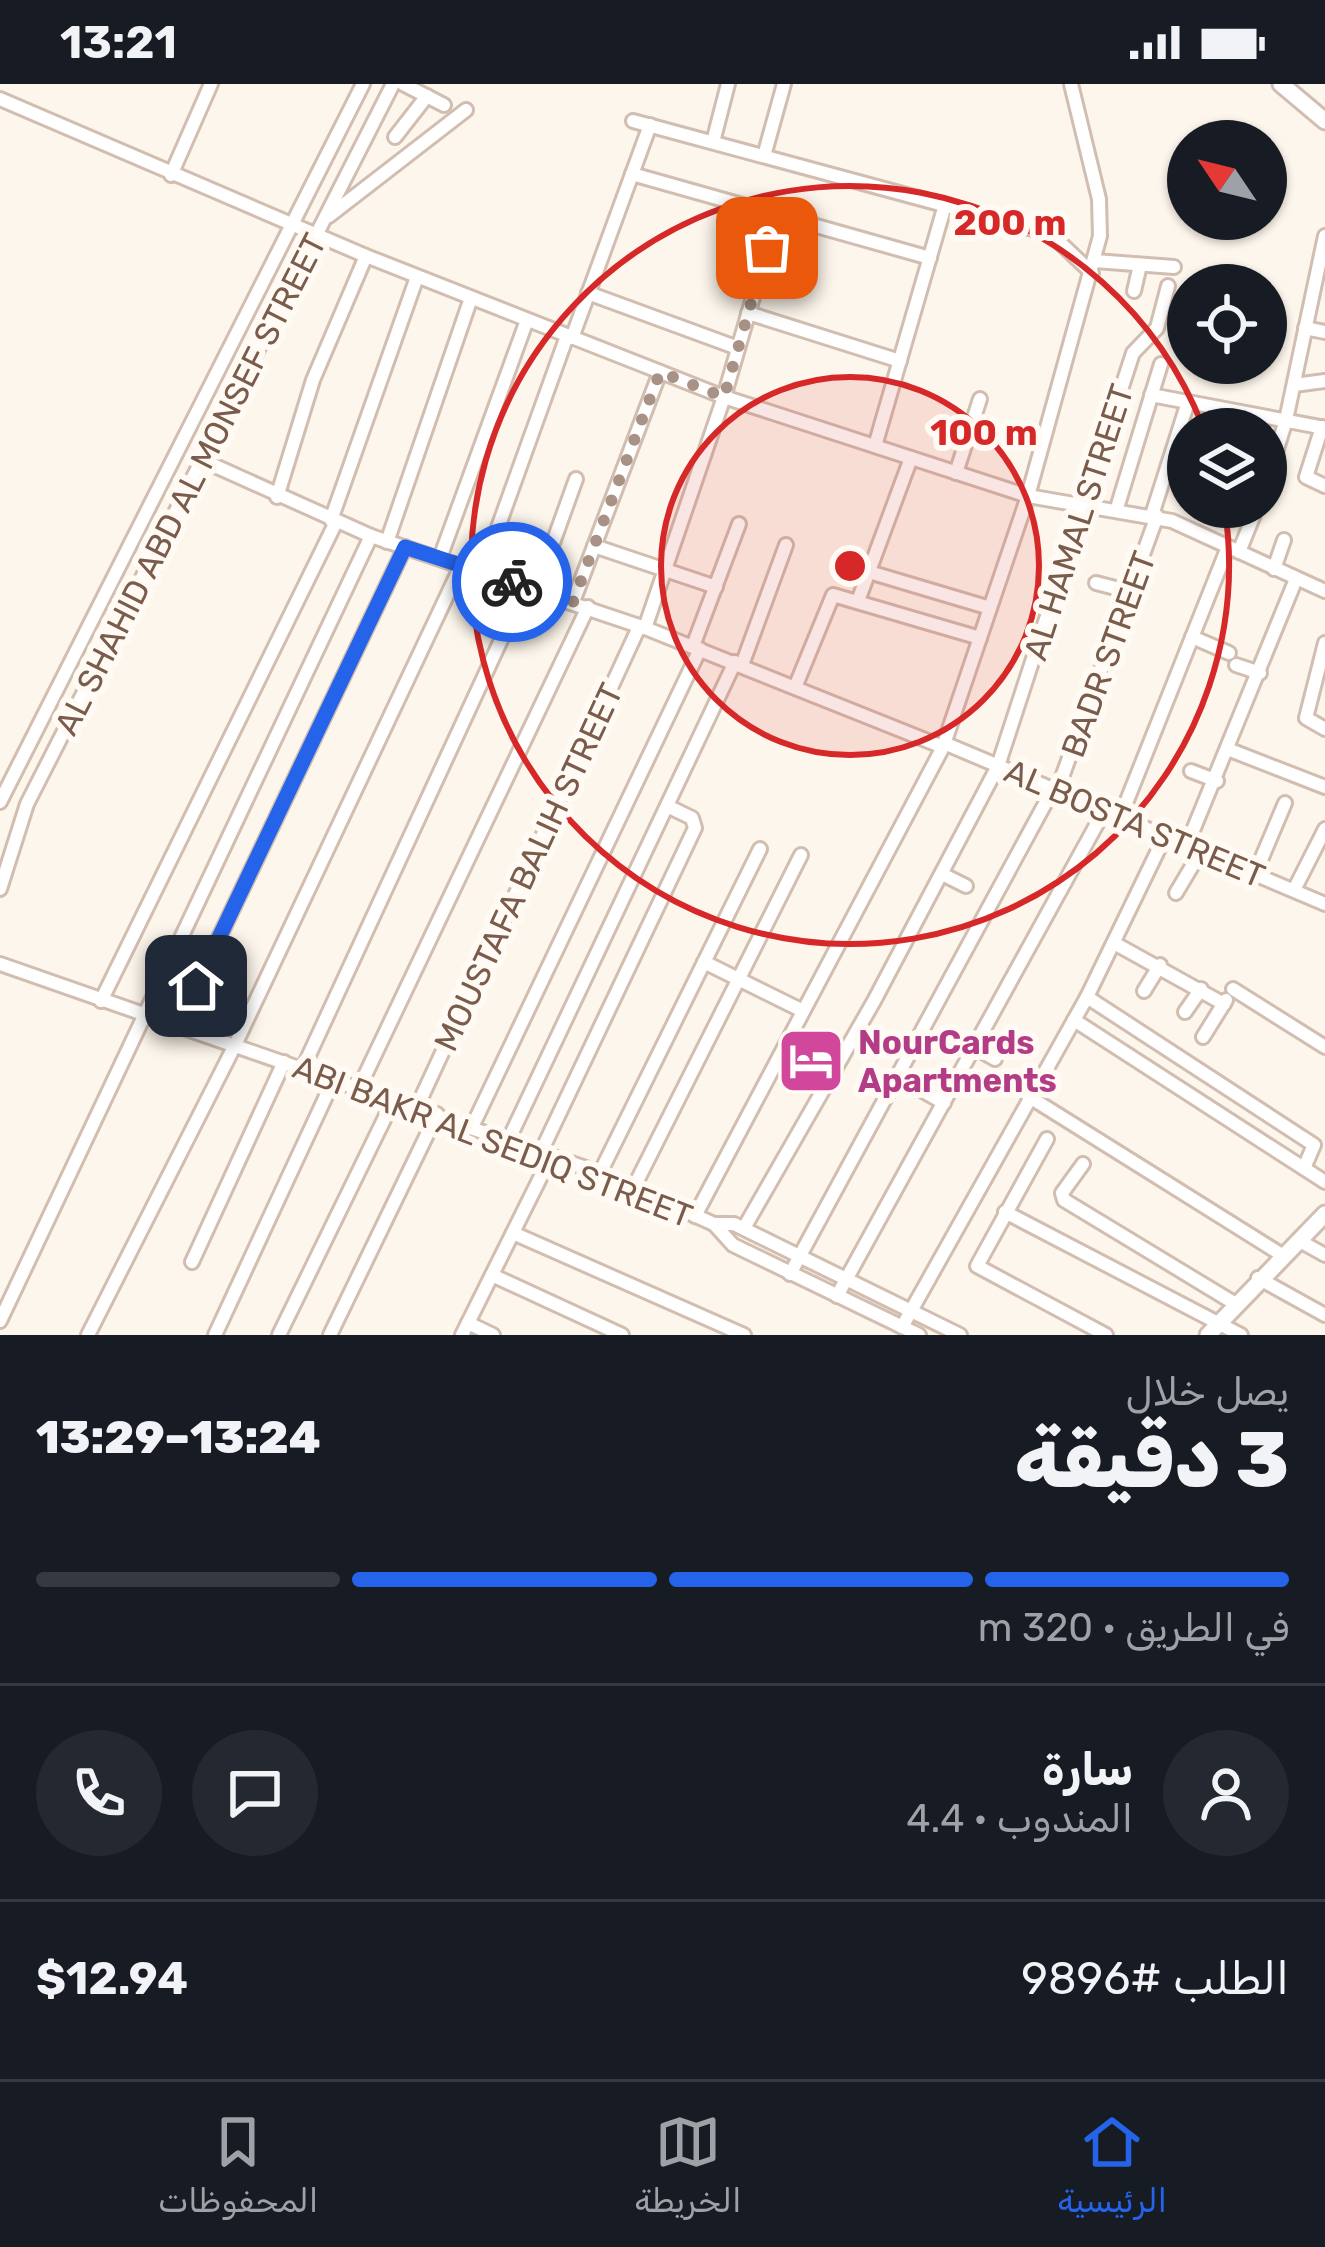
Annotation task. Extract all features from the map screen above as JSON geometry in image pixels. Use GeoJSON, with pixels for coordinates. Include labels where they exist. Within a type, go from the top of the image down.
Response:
{"type":"FeatureCollection","features":[{"type":"Feature","properties":{"kind":"street"},"geometry":{"type":"LineString","coordinates":[[171,175],[211,84]]}},
{"type":"Feature","properties":{"kind":"street","name":"AL SHAHID ABD AL MONSEF STREET"},"geometry":{"type":"LineString","coordinates":[[0,802],[363,84]]}},
{"type":"Feature","properties":{"kind":"street","name":"AL SHAHID ABD AL MONSEF STREET"},"geometry":{"type":"LineString","coordinates":[[0,889],[19,821],[393,84]]}},
{"type":"Feature","properties":{"kind":"street"},"geometry":{"type":"LineString","coordinates":[[403,84],[444,104]]}},
{"type":"Feature","properties":{"kind":"street"},"geometry":{"type":"LineString","coordinates":[[713,142],[728,84]]}},
{"type":"Feature","properties":{"kind":"street"},"geometry":{"type":"LineString","coordinates":[[764,156],[784,84]]}},
{"type":"Feature","properties":{"kind":"street"},"geometry":{"type":"LineString","coordinates":[[695,1216],[943,745],[1028,496],[1094,267],[1099,199],[1071,84]]}},
{"type":"Feature","properties":{"kind":"street"},"geometry":{"type":"LineString","coordinates":[[1281,84],[1325,121]]}},
{"type":"Feature","properties":{"kind":"street"},"geometry":{"type":"LineString","coordinates":[[395,137],[427,96]]}},
{"type":"Feature","properties":{"kind":"street"},"geometry":{"type":"LineString","coordinates":[[0,99],[317,236],[724,397],[1028,496],[1155,515],[1325,592]]}},
{"type":"Feature","properties":{"kind":"street"},"geometry":{"type":"LineString","coordinates":[[327,218],[466,110]]}},
{"type":"Feature","properties":{"kind":"street"},"geometry":{"type":"LineString","coordinates":[[633,121],[1051,234],[1094,267],[1167,267]]}},
{"type":"Feature","properties":{"kind":"street"},"geometry":{"type":"LineString","coordinates":[[482,572],[650,125]]}},
{"type":"Feature","properties":{"kind":"street"},"geometry":{"type":"LineString","coordinates":[[632,174],[930,257]]}},
{"type":"Feature","properties":{"kind":"street"},"geometry":{"type":"LineString","coordinates":[[875,446],[945,205]]}},
{"type":"Feature","properties":{"kind":"street","name":"MOUSTAFA BALIH STREET"},"geometry":{"type":"LineString","coordinates":[[417,1107],[642,628],[724,397],[777,215]]}},
{"type":"Feature","properties":{"kind":"street"},"geometry":{"type":"LineString","coordinates":[[1287,416],[1325,236]]}},
{"type":"Feature","properties":{"kind":"street"},"geometry":{"type":"LineString","coordinates":[[277,497],[313,380],[366,256]]}},
{"type":"Feature","properties":{"kind":"street"},"geometry":{"type":"LineString","coordinates":[[1134,291],[1140,265]]}},
{"type":"Feature","properties":{"kind":"street"},"geometry":{"type":"LineString","coordinates":[[101,1000],[333,521],[417,277]]}},
{"type":"Feature","properties":{"kind":"street","name":"AL HAMAL STREET"},"geometry":{"type":"LineString","coordinates":[[744,1228],[998,766],[1133,353],[1157,328],[1167,290]]}},
{"type":"Feature","properties":{"kind":"street"},"geometry":{"type":"LineString","coordinates":[[589,292],[738,348]]}},
{"type":"Feature","properties":{"kind":"street"},"geometry":{"type":"LineString","coordinates":[[387,542],[470,298]]}},
{"type":"Feature","properties":{"kind":"street"},"geometry":{"type":"LineString","coordinates":[[748,313],[900,361]]}},
{"type":"Feature","properties":{"kind":"street"},"geometry":{"type":"LineString","coordinates":[[440,558],[527,320]]}},
{"type":"Feature","properties":{"kind":"street"},"geometry":{"type":"LineString","coordinates":[[1305,328],[1325,332]]}},
{"type":"Feature","properties":{"kind":"street"},"geometry":{"type":"LineString","coordinates":[[1117,508],[1160,364]]}},
{"type":"Feature","properties":{"kind":"street"},"geometry":{"type":"LineString","coordinates":[[573,602],[660,372]]}},
{"type":"Feature","properties":{"kind":"street"},"geometry":{"type":"LineString","coordinates":[[1294,385],[1325,381]]}},
{"type":"Feature","properties":{"kind":"street"},"geometry":{"type":"LineString","coordinates":[[1151,395],[1219,408]]}},
{"type":"Feature","properties":{"kind":"street"},"geometry":{"type":"LineString","coordinates":[[956,473],[980,400]]}},
{"type":"Feature","properties":{"kind":"street","name":"BADR STREET"},"geometry":{"type":"LineString","coordinates":[[1187,408],[1188,402]]}},
{"type":"Feature","properties":{"kind":"street"},"geometry":{"type":"LineString","coordinates":[[1287,421],[1323,428],[1306,477],[1325,486]]}},
{"type":"Feature","properties":{"kind":"street"},"geometry":{"type":"LineString","coordinates":[[858,602],[911,458]]}},
{"type":"Feature","properties":{"kind":"street","name":"AL BOSTA STREET"},"geometry":{"type":"LineString","coordinates":[[204,460],[333,521],[573,602],[796,685],[1325,904]]}},
{"type":"Feature","properties":{"kind":"street"},"geometry":{"type":"LineString","coordinates":[[302,1068],[531,588],[576,478]]}},
{"type":"Feature","properties":{"kind":"street","name":"BADR STREET"},"geometry":{"type":"LineString","coordinates":[[790,1274],[1055,790],[1167,484]]}},
{"type":"Feature","properties":{"kind":"street"},"geometry":{"type":"LineString","coordinates":[[472,1127],[696,648],[740,524]]}},
{"type":"Feature","properties":{"kind":"street"},"geometry":{"type":"LineString","coordinates":[[1120,818],[1192,638],[1246,528]]}},
{"type":"Feature","properties":{"kind":"street"},"geometry":{"type":"LineString","coordinates":[[0,1321],[371,536]]}},
{"type":"Feature","properties":{"kind":"street"},"geometry":{"type":"LineString","coordinates":[[1274,569],[1283,540]]}},
{"type":"Feature","properties":{"kind":"street"},"geometry":{"type":"LineString","coordinates":[[508,1141],[739,663],[786,545]]}},
{"type":"Feature","properties":{"kind":"street"},"geometry":{"type":"LineString","coordinates":[[594,546],[716,587]]}},
{"type":"Feature","properties":{"kind":"street"},"geometry":{"type":"LineString","coordinates":[[177,1025],[405,547]]}},
{"type":"Feature","properties":{"kind":"street"},"geometry":{"type":"LineString","coordinates":[[88,1335],[235,1045],[461,566]]}},
{"type":"Feature","properties":{"kind":"street"},"geometry":{"type":"LineString","coordinates":[[868,572],[990,608]]}},
{"type":"Feature","properties":{"kind":"street"},"geometry":{"type":"LineString","coordinates":[[1187,845],[1230,750],[1296,579]]}},
{"type":"Feature","properties":{"kind":"street"},"geometry":{"type":"LineString","coordinates":[[1096,583],[1131,592]]}},
{"type":"Feature","properties":{"kind":"street"},"geometry":{"type":"LineString","coordinates":[[796,685],[828,600],[835,595],[980,638]]}},
{"type":"Feature","properties":{"kind":"street"},"geometry":{"type":"LineString","coordinates":[[359,1088],[588,608]]}},
{"type":"Feature","properties":{"kind":"street"},"geometry":{"type":"LineString","coordinates":[[1192,638],[1260,673]]}},
{"type":"Feature","properties":{"kind":"street"},"geometry":{"type":"LineString","coordinates":[[1317,746],[1325,729],[1306,718],[1325,643]]}},
{"type":"Feature","properties":{"kind":"street"},"geometry":{"type":"LineString","coordinates":[[1230,750],[1325,787]]}},
{"type":"Feature","properties":{"kind":"street"},"geometry":{"type":"LineString","coordinates":[[1191,771],[1217,781]]}},
{"type":"Feature","properties":{"kind":"street"},"geometry":{"type":"LineString","coordinates":[[1255,874],[1285,803]]}},
{"type":"Feature","properties":{"kind":"street"},"geometry":{"type":"LineString","coordinates":[[494,1335],[465,1329],[694,831],[692,818],[667,806]]}},
{"type":"Feature","properties":{"kind":"street"},"geometry":{"type":"LineString","coordinates":[[837,1296],[1104,811]]}},
{"type":"Feature","properties":{"kind":"street"},"geometry":{"type":"LineString","coordinates":[[1294,890],[1325,829]]}},
{"type":"Feature","properties":{"kind":"street"},"geometry":{"type":"LineString","coordinates":[[902,1327],[1087,997],[1165,836]]}},
{"type":"Feature","properties":{"kind":"street"},"geometry":{"type":"LineString","coordinates":[[600,1173],[760,849]]}},
{"type":"Feature","properties":{"kind":"street"},"geometry":{"type":"LineString","coordinates":[[1176,893],[1202,851]]}},
{"type":"Feature","properties":{"kind":"street"},"geometry":{"type":"LineString","coordinates":[[634,1187],[801,855]]}},
{"type":"Feature","properties":{"kind":"street"},"geometry":{"type":"LineString","coordinates":[[942,874],[967,886]]}},
{"type":"Feature","properties":{"kind":"street"},"geometry":{"type":"LineString","coordinates":[[1114,943],[1224,1004]]}},
{"type":"Feature","properties":{"kind":"street"},"geometry":{"type":"LineString","coordinates":[[1005,954],[1021,963]]}},
{"type":"Feature","properties":{"kind":"street"},"geometry":{"type":"LineString","coordinates":[[704,962],[803,1011]]}},
{"type":"Feature","properties":{"kind":"street","name":"ABI BAKR AL SEDIQ STREET"},"geometry":{"type":"LineString","coordinates":[[0,964],[600,1173],[714,1224],[744,1228],[960,1335]]}},
{"type":"Feature","properties":{"kind":"street"},"geometry":{"type":"LineString","coordinates":[[1144,991],[1160,965]]}},
{"type":"Feature","properties":{"kind":"street"},"geometry":{"type":"LineString","coordinates":[[1203,1037],[1235,987],[1325,1046]]}},
{"type":"Feature","properties":{"kind":"street"},"geometry":{"type":"LineString","coordinates":[[1185,1012],[1201,989]]}},
{"type":"Feature","properties":{"kind":"street"},"geometry":{"type":"LineString","coordinates":[[982,992],[1000,1001]]}},
{"type":"Feature","properties":{"kind":"street"},"geometry":{"type":"LineString","coordinates":[[1087,997],[1314,1145],[1304,1168]]}},
{"type":"Feature","properties":{"kind":"street"},"geometry":{"type":"LineString","coordinates":[[1074,1020],[1325,1182]]}},
{"type":"Feature","properties":{"kind":"street"},"geometry":{"type":"LineString","coordinates":[[974,1047],[995,1059]]}},
{"type":"Feature","properties":{"kind":"street"},"geometry":{"type":"LineString","coordinates":[[192,1262],[284,1062]]}},
{"type":"Feature","properties":{"kind":"street"},"geometry":{"type":"LineString","coordinates":[[215,1335],[334,1079]]}},
{"type":"Feature","properties":{"kind":"street"},"geometry":{"type":"LineString","coordinates":[[923,1091],[944,1103]]}},
{"type":"Feature","properties":{"kind":"street"},"geometry":{"type":"LineString","coordinates":[[1028,1096],[1282,1255]]}},
{"type":"Feature","properties":{"kind":"street"},"geometry":{"type":"LineString","coordinates":[[279,1335],[394,1099]]}},
{"type":"Feature","properties":{"kind":"street"},"geometry":{"type":"LineString","coordinates":[[330,1335],[437,1114]]}},
{"type":"Feature","properties":{"kind":"street"},"geometry":{"type":"LineString","coordinates":[[1047,1139],[977,1261],[978,1268],[1106,1335]]}},
{"type":"Feature","properties":{"kind":"street"},"geometry":{"type":"LineString","coordinates":[[1083,1164],[1063,1193],[1064,1200],[1234,1303]]}},
{"type":"Feature","properties":{"kind":"street"},"geometry":{"type":"LineString","coordinates":[[1005,1212],[1213,1329],[1241,1335]]}},
{"type":"Feature","properties":{"kind":"street"},"geometry":{"type":"LineString","coordinates":[[1213,1329],[1258,1278],[1324,1216]]}},
{"type":"Feature","properties":{"kind":"street","name":"ABI BAKR AL SEDIQ STREET"},"geometry":{"type":"LineString","coordinates":[[714,1224],[733,1246],[919,1335]]}},
{"type":"Feature","properties":{"kind":"street"},"geometry":{"type":"LineString","coordinates":[[513,1233],[744,1335]]}},
{"type":"Feature","properties":{"kind":"street"},"geometry":{"type":"LineString","coordinates":[[1298,1240],[1325,1255]]}},
{"type":"Feature","properties":{"kind":"street"},"geometry":{"type":"LineString","coordinates":[[492,1275],[622,1335]]}},
{"type":"Feature","properties":{"kind":"street"},"geometry":{"type":"LineString","coordinates":[[1258,1278],[1325,1315]]}},
{"type":"Feature","properties":{"kind":"way so far"},"geometry":{"type":"LineString","coordinates":[[512,582],[573,602],[660,372],[724,397],[767,248]]}},
{"type":"Feature","properties":{"kind":"place","name":"NourCards Apartments"},"geometry":{"type":"Point","coordinates":[811,1061]}},
{"type":"Feature","properties":{"kind":"route"},"geometry":{"type":"LineString","coordinates":[[196,986],[405,547],[512,582]]}}]}
